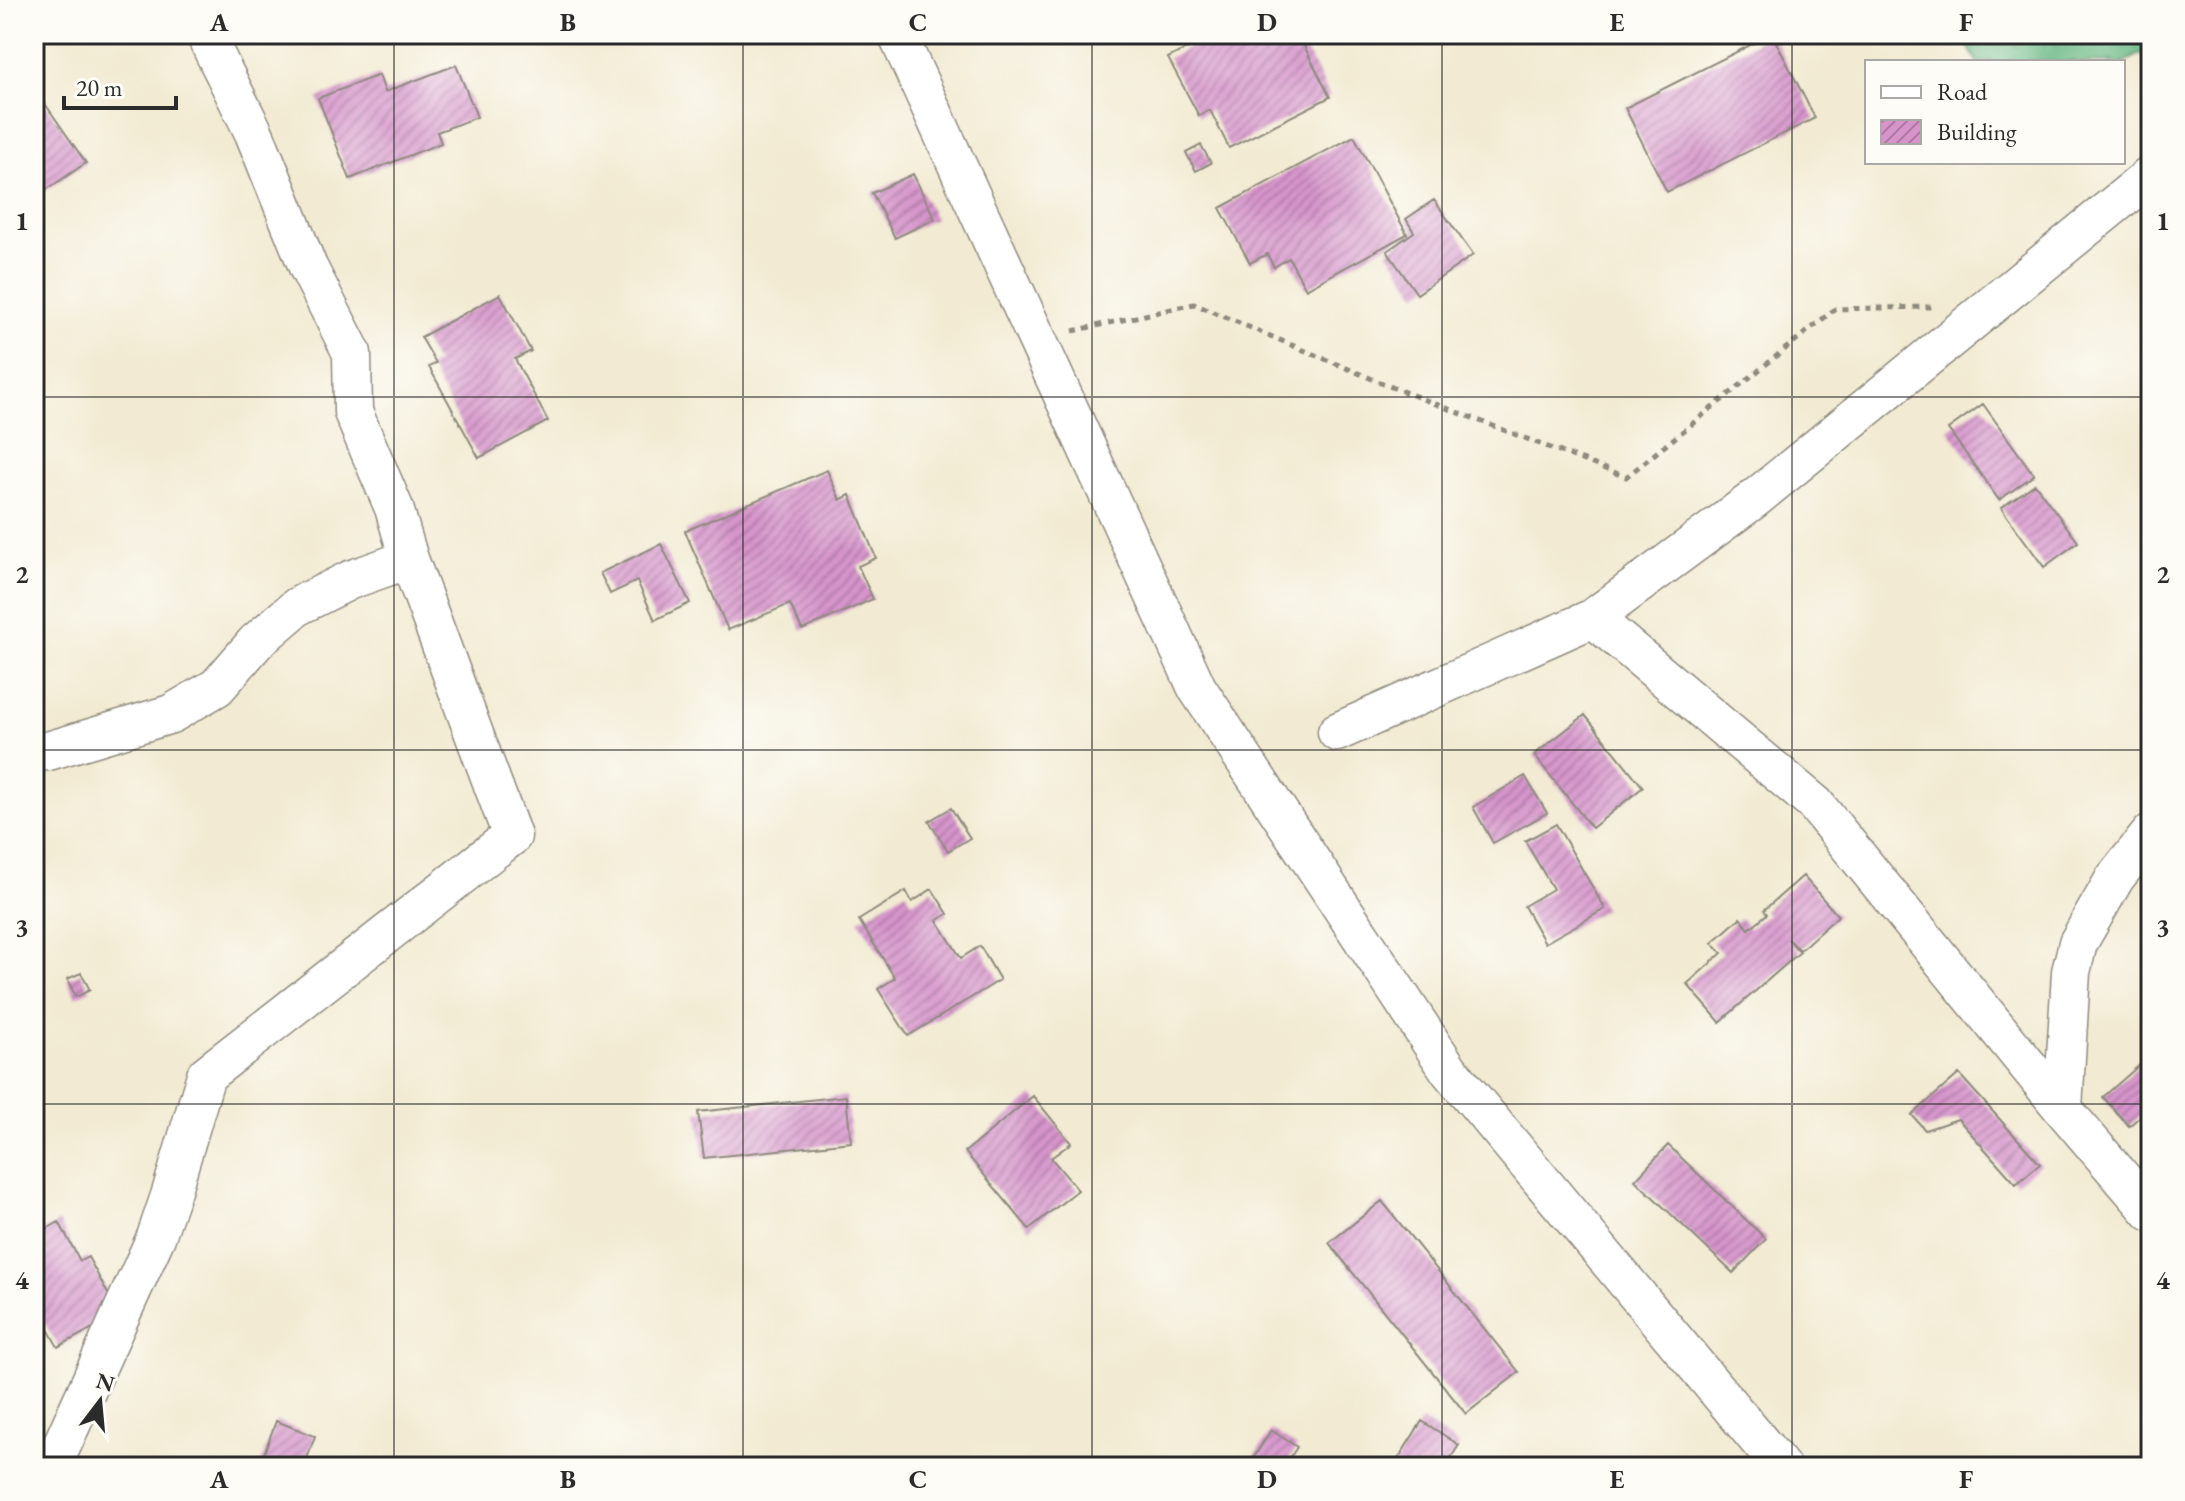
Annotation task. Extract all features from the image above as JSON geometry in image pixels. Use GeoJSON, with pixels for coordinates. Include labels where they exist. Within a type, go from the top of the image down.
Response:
{"type":"FeatureCollection","features":[{"type":"Feature","properties":{"kind":"street"},"geometry":{"type":"LineString","coordinates":[[52,1467],[156,1237],[206,1075],[512,836],[409,559],[394,508],[353,412],[352,353],[308,267],[254,133],[205,34]]}},
{"type":"Feature","properties":{"kind":"street"},"geometry":{"type":"LineString","coordinates":[[897,34],[1197,688],[1449,1070],[1781,1467]]}},
{"type":"Feature","properties":{"kind":"street"},"geometry":{"type":"LineString","coordinates":[[1337,732],[1593,618],[1753,500],[2151,175]]}},
{"type":"Feature","properties":{"kind":"street"},"geometry":{"type":"LineString","coordinates":[[34,752],[48,751],[171,714],[217,687],[256,642],[298,606],[350,580],[409,559]]}},
{"type":"Feature","properties":{"kind":"street"},"geometry":{"type":"LineString","coordinates":[[1593,618],[1815,804],[2063,1109],[2151,1212]]}},
{"type":"Feature","properties":{"kind":"street"},"geometry":{"type":"LineString","coordinates":[[2063,1109],[2071,972],[2078,943],[2115,878],[2151,833]]}},
{"type":"Feature","properties":{"kind":"path"},"geometry":{"type":"LineString","coordinates":[[1037,339],[1194,304],[1389,386],[1626,477],[1835,309],[1992,305]]}},
{"type":"Feature","properties":{"kind":"green space"},"geometry":{"type":"Polygon","coordinates":[[[1961,34],[2151,34],[2151,49],[2125,62],[1976,60],[1961,34]]]}},
{"type":"Feature","properties":{"kind":"building"},"geometry":{"type":"Polygon","coordinates":[[[1191,34],[1298,34],[1330,97],[1229,148],[1210,110],[1199,116],[1168,58],[1196,44],[1191,34]]]}},
{"type":"Feature","properties":{"kind":"building"},"geometry":{"type":"Polygon","coordinates":[[[1772,34],[1815,118],[1667,192],[1625,108],[1772,34]]]}},
{"type":"Feature","properties":{"kind":"building"},"geometry":{"type":"Polygon","coordinates":[[[456,65],[477,117],[437,132],[441,143],[350,179],[318,98],[379,75],[385,92],[456,65]]]}},
{"type":"Feature","properties":{"kind":"building"},"geometry":{"type":"Polygon","coordinates":[[[39,95],[86,163],[34,198],[34,98],[39,95]]]}},
{"type":"Feature","properties":{"kind":"building"},"geometry":{"type":"Polygon","coordinates":[[[1354,136],[1407,234],[1306,289],[1289,258],[1274,267],[1267,254],[1250,263],[1220,208],[1354,136]]]}},
{"type":"Feature","properties":{"kind":"building"},"geometry":{"type":"Polygon","coordinates":[[[1201,145],[1211,163],[1196,171],[1186,153],[1201,145]]]}},
{"type":"Feature","properties":{"kind":"building"},"geometry":{"type":"Polygon","coordinates":[[[913,174],[935,219],[895,238],[872,193],[913,174]]]}},
{"type":"Feature","properties":{"kind":"building"},"geometry":{"type":"Polygon","coordinates":[[[1434,200],[1473,255],[1417,294],[1387,251],[1414,232],[1406,219],[1434,200]]]}},
{"type":"Feature","properties":{"kind":"building"},"geometry":{"type":"Polygon","coordinates":[[[500,294],[531,351],[515,359],[548,421],[479,458],[429,367],[436,363],[421,337],[500,294]]]}},
{"type":"Feature","properties":{"kind":"building"},"geometry":{"type":"Polygon","coordinates":[[[1983,404],[2034,475],[1999,500],[1948,429],[1983,404]]]}},
{"type":"Feature","properties":{"kind":"building"},"geometry":{"type":"Polygon","coordinates":[[[827,470],[840,500],[850,495],[876,558],[858,566],[873,599],[802,630],[790,604],[728,630],[685,531],[827,470]]]}},
{"type":"Feature","properties":{"kind":"building"},"geometry":{"type":"Polygon","coordinates":[[[2035,484],[2078,542],[2044,567],[2001,508],[2035,484]]]}},
{"type":"Feature","properties":{"kind":"building"},"geometry":{"type":"Polygon","coordinates":[[[661,544],[690,603],[655,620],[637,581],[610,594],[600,573],[661,544]]]}},
{"type":"Feature","properties":{"kind":"building"},"geometry":{"type":"Polygon","coordinates":[[[1585,715],[1643,787],[1592,828],[1534,755],[1585,715]]]}},
{"type":"Feature","properties":{"kind":"building"},"geometry":{"type":"Polygon","coordinates":[[[1525,776],[1547,813],[1493,843],[1473,807],[1525,776]]]}},
{"type":"Feature","properties":{"kind":"building"},"geometry":{"type":"Polygon","coordinates":[[[951,808],[970,838],[948,851],[929,821],[951,808]]]}},
{"type":"Feature","properties":{"kind":"building"},"geometry":{"type":"Polygon","coordinates":[[[1556,824],[1605,909],[1545,943],[1524,906],[1553,889],[1525,841],[1556,824]]]}},
{"type":"Feature","properties":{"kind":"building"},"geometry":{"type":"Polygon","coordinates":[[[1803,876],[1838,916],[1800,950],[1788,939],[1800,952],[1720,1022],[1687,984],[1722,953],[1712,943],[1740,918],[1749,929],[1767,914],[1764,910],[1803,876]]]}},
{"type":"Feature","properties":{"kind":"building"},"geometry":{"type":"Polygon","coordinates":[[[932,889],[948,914],[937,920],[961,958],[980,946],[1000,980],[908,1036],[878,989],[895,978],[859,920],[906,891],[912,902],[932,889]]]}},
{"type":"Feature","properties":{"kind":"building"},"geometry":{"type":"Polygon","coordinates":[[[81,973],[90,990],[76,997],[67,979],[81,973]]]}},
{"type":"Feature","properties":{"kind":"building"},"geometry":{"type":"Polygon","coordinates":[[[2151,1055],[2151,1077],[2138,1087],[2151,1102],[2151,1107],[2129,1126],[2103,1097],[2151,1055]]]}},
{"type":"Feature","properties":{"kind":"building"},"geometry":{"type":"Polygon","coordinates":[[[1959,1074],[2040,1164],[2016,1184],[1958,1119],[1925,1130],[1912,1115],[1959,1074]]]}},
{"type":"Feature","properties":{"kind":"building"},"geometry":{"type":"Polygon","coordinates":[[[846,1096],[851,1142],[704,1158],[698,1112],[846,1096]]]}},
{"type":"Feature","properties":{"kind":"building"},"geometry":{"type":"Polygon","coordinates":[[[1033,1096],[1071,1143],[1051,1158],[1078,1190],[1029,1229],[965,1152],[1033,1096]]]}},
{"type":"Feature","properties":{"kind":"building"},"geometry":{"type":"Polygon","coordinates":[[[1668,1145],[1766,1239],[1733,1273],[1635,1180],[1668,1145]]]}},
{"type":"Feature","properties":{"kind":"building"},"geometry":{"type":"Polygon","coordinates":[[[1382,1201],[1519,1372],[1466,1414],[1329,1243],[1382,1201]]]}},
{"type":"Feature","properties":{"kind":"building"},"geometry":{"type":"Polygon","coordinates":[[[59,1222],[80,1261],[88,1257],[119,1314],[58,1347],[34,1304],[34,1236],[59,1222]]]}},
{"type":"Feature","properties":{"kind":"building"},"geometry":{"type":"Polygon","coordinates":[[[276,1421],[315,1436],[304,1467],[259,1467],[276,1421]]]}},
{"type":"Feature","properties":{"kind":"building"},"geometry":{"type":"Polygon","coordinates":[[[1422,1421],[1459,1445],[1445,1467],[1393,1467],[1422,1421]]]}},
{"type":"Feature","properties":{"kind":"building"},"geometry":{"type":"Polygon","coordinates":[[[1271,1430],[1297,1447],[1284,1467],[1248,1467],[1271,1430]]]}}]}
